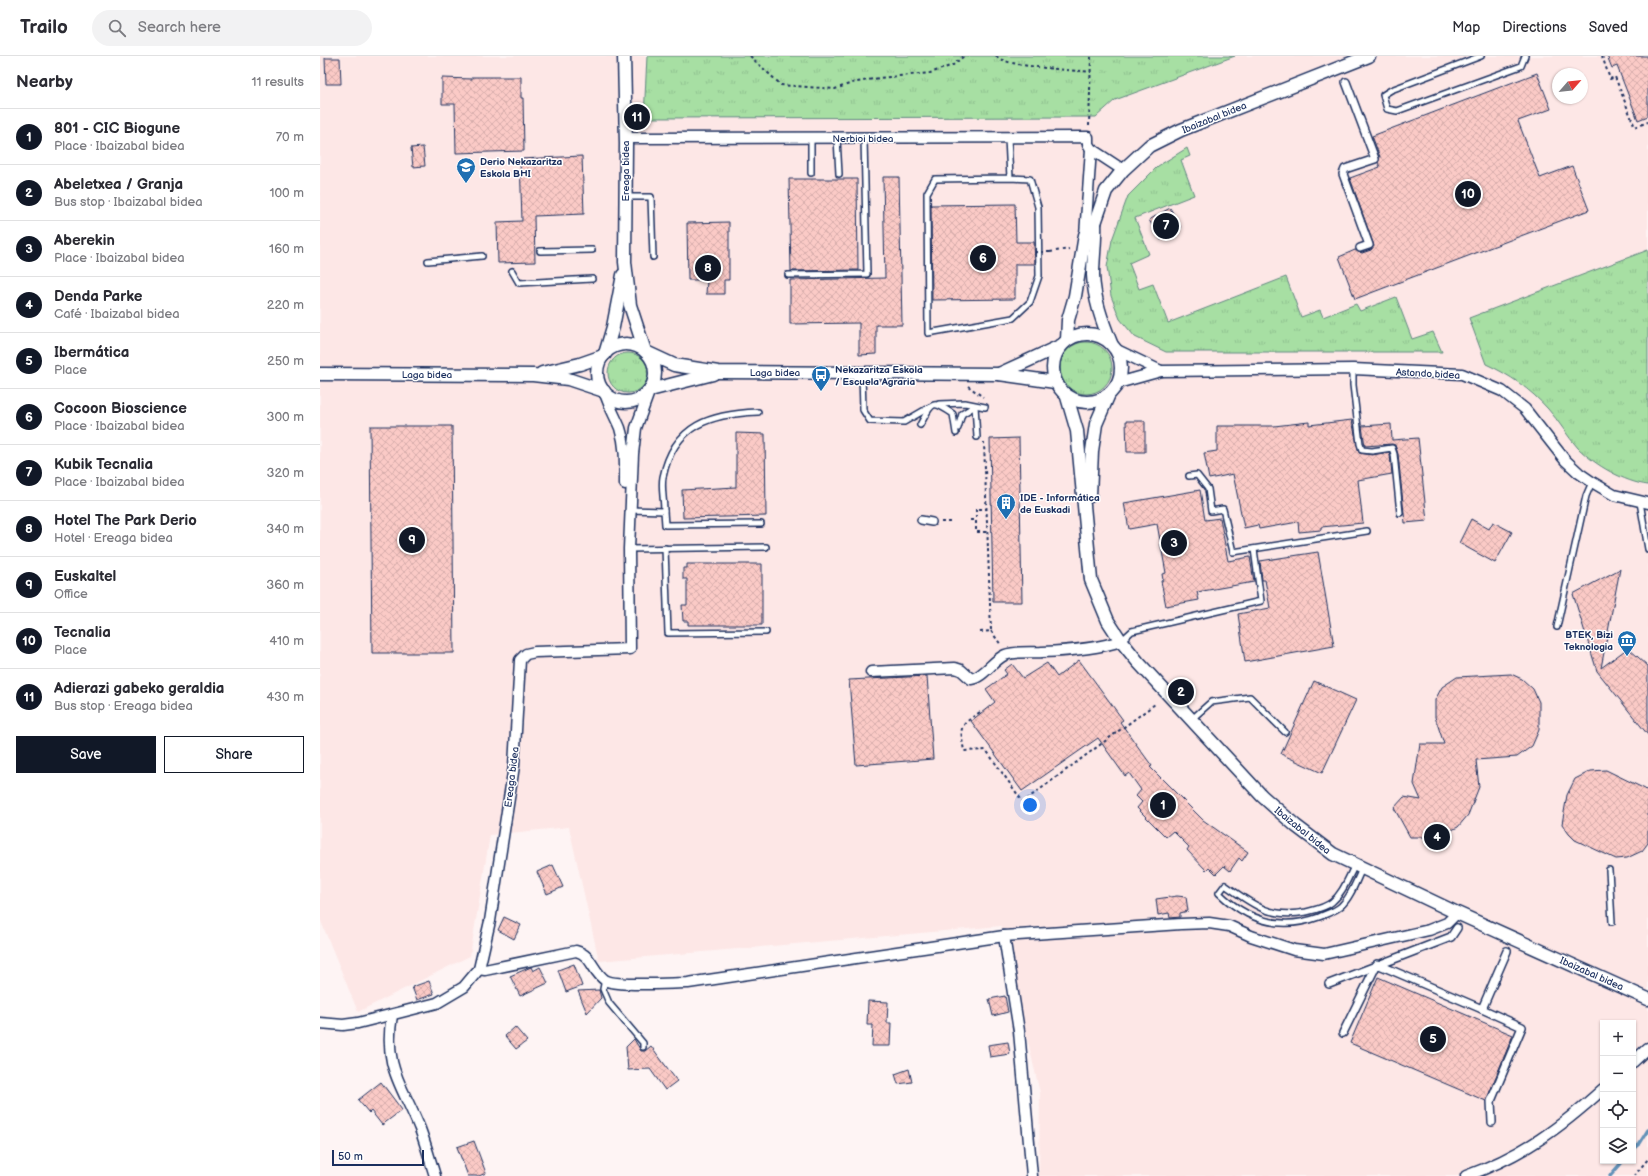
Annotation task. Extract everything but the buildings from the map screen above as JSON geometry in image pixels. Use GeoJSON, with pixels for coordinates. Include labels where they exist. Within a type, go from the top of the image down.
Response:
{"type":"FeatureCollection","features":[{"type":"Feature","properties":{"kind":"street","name":"Ereaga bidea"},"geometry":{"type":"LineString","coordinates":[[624,56],[626,138],[625,262]]}},
{"type":"Feature","properties":{"kind":"street","name":"Ibaizabal bidea"},"geometry":{"type":"LineString","coordinates":[[1085,235],[1095,223],[1106,191],[1123,170],[1149,146],[1180,130],[1369,56]]}},
{"type":"Feature","properties":{"kind":"street"},"geometry":{"type":"LineString","coordinates":[[1346,82],[1375,159],[1346,169],[1343,174],[1369,245],[1360,248]]}},
{"type":"Feature","properties":{"kind":"street","name":"Nerbioi bidea"},"geometry":{"type":"LineString","coordinates":[[626,138],[1088,137]]}},
{"type":"Feature","properties":{"kind":"street"},"geometry":{"type":"LineString","coordinates":[[1088,137],[1088,144],[1091,149],[1123,170]]}},
{"type":"Feature","properties":{"kind":"street"},"geometry":{"type":"LineString","coordinates":[[1064,343],[1080,334],[1093,334],[1103,337],[1114,347],[1121,361],[1121,371],[1118,383],[1109,394],[1090,402],[1067,397],[1060,391],[1055,382],[1053,364],[1064,343],[1068,320],[1075,296],[1085,235],[1091,149]]}},
{"type":"Feature","properties":{"kind":"street","name":"Ibaizabal bidea"},"geometry":{"type":"LineString","coordinates":[[1095,223],[1096,240],[1093,275],[1099,315],[1114,347]]}},
{"type":"Feature","properties":{"kind":"street"},"geometry":{"type":"LineString","coordinates":[[625,262],[630,305],[645,351],[652,360],[655,370],[654,381],[649,391],[640,399],[630,402],[619,402],[605,392],[598,374],[614,321],[625,262]]}},
{"type":"Feature","properties":{"kind":"street","name":"Laga bidea"},"geometry":{"type":"LineString","coordinates":[[999,374],[1064,343]]}},
{"type":"Feature","properties":{"kind":"street"},"geometry":{"type":"LineString","coordinates":[[604,355],[614,347],[624,345],[635,346],[645,351]]}},
{"type":"Feature","properties":{"kind":"street","name":"Astondo bidea"},"geometry":{"type":"LineString","coordinates":[[1114,347],[1161,371]]}},
{"type":"Feature","properties":{"kind":"street","name":"Laga bidea"},"geometry":{"type":"LineString","coordinates":[[645,351],[674,365],[718,372],[999,374],[1055,382]]}},
{"type":"Feature","properties":{"kind":"street","name":"Laga bidea"},"geometry":{"type":"LineString","coordinates":[[533,374],[580,364],[604,355]]}},
{"type":"Feature","properties":{"kind":"street","name":"Astondo bidea"},"geometry":{"type":"LineString","coordinates":[[1118,383],[1161,371],[1353,369],[1462,374],[1502,391],[1525,409],[1565,460],[1579,473],[1614,495],[1644,502]]}},
{"type":"Feature","properties":{"kind":"street","name":"Laga bidea"},"geometry":{"type":"LineString","coordinates":[[649,391],[718,372]]}},
{"type":"Feature","properties":{"kind":"street","name":"Laga bidea"},"geometry":{"type":"LineString","coordinates":[[320,374],[533,374],[568,379],[605,392]]}},
{"type":"Feature","properties":{"kind":"street","name":"Ereaga bidea"},"geometry":{"type":"LineString","coordinates":[[320,1023],[343,1025],[392,1016],[437,1003],[453,995],[468,983],[479,969],[490,921],[514,766],[520,660],[526,654],[535,652],[630,649],[629,549],[633,454],[636,428],[649,391]]}},
{"type":"Feature","properties":{"kind":"street","name":"Ereaga bidea"},"geometry":{"type":"LineString","coordinates":[[605,392],[609,406],[620,428],[625,449],[625,486],[630,510]]}},
{"type":"Feature","properties":{"kind":"street","name":"Ibaizabal bidea"},"geometry":{"type":"LineString","coordinates":[[1087,550],[1092,451],[1096,424],[1109,394]]}},
{"type":"Feature","properties":{"kind":"street","name":"Ibaizabal bidea"},"geometry":{"type":"LineString","coordinates":[[1067,397],[1077,431],[1091,580],[1108,621],[1121,641],[1191,720],[1273,806],[1332,854],[1456,913],[1648,999]]}},
{"type":"Feature","properties":{"kind":"street"},"geometry":{"type":"LineString","coordinates":[[921,520],[932,522]]}},
{"type":"Feature","properties":{"kind":"street"},"geometry":{"type":"LineString","coordinates":[[871,672],[955,668],[961,670],[971,680],[976,678],[992,662],[1006,654],[1061,652],[1106,646],[1121,641]]}},
{"type":"Feature","properties":{"kind":"street"},"geometry":{"type":"LineString","coordinates":[[479,969],[484,970],[576,950],[588,957],[598,974],[605,979],[628,983],[688,983],[1004,936],[1121,927],[1209,923],[1229,926],[1251,936],[1294,950],[1324,954],[1429,930],[1447,923],[1456,913]]}},
{"type":"Feature","properties":{"kind":"street"},"geometry":{"type":"LineString","coordinates":[[1329,984],[1451,937],[1457,928]]}},
{"type":"Feature","properties":{"kind":"street"},"geometry":{"type":"LineString","coordinates":[[1004,936],[1018,1031],[1032,1176]]}},
{"type":"Feature","properties":{"kind":"street"},"geometry":{"type":"LineString","coordinates":[[1482,1009],[1507,951]]}},
{"type":"Feature","properties":{"kind":"street"},"geometry":{"type":"LineString","coordinates":[[1378,964],[1522,1027],[1491,1101],[1492,1122]]}},
{"type":"Feature","properties":{"kind":"street"},"geometry":{"type":"LineString","coordinates":[[1343,1032],[1378,964]]}},
{"type":"Feature","properties":{"kind":"street"},"geometry":{"type":"LineString","coordinates":[[392,1016],[390,1030],[391,1062],[398,1084],[420,1129],[435,1176]]}},
{"type":"Feature","properties":{"kind":"street"},"geometry":{"type":"LineString","coordinates":[[1636,1059],[1648,1048]]}},
{"type":"Feature","properties":{"kind":"street"},"geometry":{"type":"LineString","coordinates":[[1466,1176],[1514,1156],[1551,1133],[1600,1092]]}},
{"type":"Feature","properties":{"kind":"lane"},"geometry":{"type":"LineString","coordinates":[[1480,56],[1391,90],[1383,95],[1387,109],[1397,111],[1521,66],[1525,56]]}},
{"type":"Feature","properties":{"kind":"lane"},"geometry":{"type":"LineString","coordinates":[[811,138],[811,172]]}},
{"type":"Feature","properties":{"kind":"lane"},"geometry":{"type":"LineString","coordinates":[[837,138],[838,174]]}},
{"type":"Feature","properties":{"kind":"lane"},"geometry":{"type":"LineString","coordinates":[[788,275],[867,274],[864,138]]}},
{"type":"Feature","properties":{"kind":"lane"},"geometry":{"type":"LineString","coordinates":[[1008,138],[1010,178]]}},
{"type":"Feature","properties":{"kind":"lane"},"geometry":{"type":"LineString","coordinates":[[1010,178],[1030,179],[1038,206],[1039,276],[1030,302],[1013,318],[928,333],[927,193],[935,179],[1010,178]]}},
{"type":"Feature","properties":{"kind":"lane"},"geometry":{"type":"LineString","coordinates":[[625,197],[651,197],[653,257]]}},
{"type":"Feature","properties":{"kind":"lane"},"geometry":{"type":"LineString","coordinates":[[540,251],[592,250]]}},
{"type":"Feature","properties":{"kind":"lane"},"geometry":{"type":"LineString","coordinates":[[428,261],[482,256]]}},
{"type":"Feature","properties":{"kind":"lane"},"geometry":{"type":"LineString","coordinates":[[512,271],[519,283],[592,279]]}},
{"type":"Feature","properties":{"kind":"lane"},"geometry":{"type":"LineString","coordinates":[[1353,369],[1353,385],[1360,444],[1362,450],[1372,451],[1392,448],[1394,454],[1400,513]]}},
{"type":"Feature","properties":{"kind":"lane"},"geometry":{"type":"LineString","coordinates":[[862,373],[863,410],[870,421],[904,422],[934,404],[965,403],[985,407]]}},
{"type":"Feature","properties":{"kind":"lane"},"geometry":{"type":"LineString","coordinates":[[939,404],[953,414],[956,433],[962,414],[975,406]]}},
{"type":"Feature","properties":{"kind":"lane"},"geometry":{"type":"LineString","coordinates":[[975,406],[977,437]]}},
{"type":"Feature","properties":{"kind":"lane"},"geometry":{"type":"LineString","coordinates":[[920,425],[930,407]]}},
{"type":"Feature","properties":{"kind":"lane"},"geometry":{"type":"LineString","coordinates":[[758,412],[714,416],[696,426],[680,439],[669,457],[663,478],[665,525],[761,524]]}},
{"type":"Feature","properties":{"kind":"lane"},"geometry":{"type":"LineString","coordinates":[[1189,476],[1197,475],[1208,489],[1211,511],[1223,509],[1233,552],[1367,531]]}},
{"type":"Feature","properties":{"kind":"lane"},"geometry":{"type":"LineString","coordinates":[[1558,627],[1586,496],[1592,482]]}},
{"type":"Feature","properties":{"kind":"lane"},"geometry":{"type":"LineString","coordinates":[[1644,502],[1648,549]]}},
{"type":"Feature","properties":{"kind":"lane"},"geometry":{"type":"LineString","coordinates":[[630,510],[664,511]]}},
{"type":"Feature","properties":{"kind":"lane"},"geometry":{"type":"LineString","coordinates":[[629,549],[766,547]]}},
{"type":"Feature","properties":{"kind":"lane"},"geometry":{"type":"LineString","coordinates":[[665,548],[668,633],[766,632]]}},
{"type":"Feature","properties":{"kind":"lane"},"geometry":{"type":"LineString","coordinates":[[1121,641],[1132,632],[1261,601],[1254,549]]}},
{"type":"Feature","properties":{"kind":"lane"},"geometry":{"type":"LineString","coordinates":[[1191,720],[1211,702],[1250,697],[1285,732]]}},
{"type":"Feature","properties":{"kind":"lane"},"geometry":{"type":"LineString","coordinates":[[1358,867],[1350,895],[1341,907],[1328,914],[1308,921],[1286,924],[1269,923],[1232,905],[1219,893],[1225,885],[1256,908],[1276,914],[1309,911],[1331,903],[1358,867]]}},
{"type":"Feature","properties":{"kind":"lane"},"geometry":{"type":"LineString","coordinates":[[1609,870],[1612,922]]}},
{"type":"Feature","properties":{"kind":"lane"},"geometry":{"type":"LineString","coordinates":[[605,979],[603,989],[609,1003],[643,1043],[643,1047]]}},
{"type":"Feature","properties":{"kind":"path"},"geometry":{"type":"LineString","coordinates":[[750,56],[781,85],[835,89],[852,83],[878,78],[930,73],[953,65],[964,56]]}},
{"type":"Feature","properties":{"kind":"path"},"geometry":{"type":"LineString","coordinates":[[996,56],[999,59],[1019,64],[1091,72]]}},
{"type":"Feature","properties":{"kind":"path"},"geometry":{"type":"LineString","coordinates":[[1088,137],[1091,56]]}},
{"type":"Feature","properties":{"kind":"path"},"geometry":{"type":"LineString","coordinates":[[1602,56],[1610,79],[1615,78],[1635,127],[1648,122]]}},
{"type":"Feature","properties":{"kind":"path"},"geometry":{"type":"LineString","coordinates":[[1035,252],[1069,250]]}},
{"type":"Feature","properties":{"kind":"path"},"geometry":{"type":"LineString","coordinates":[[968,386],[983,397]]}},
{"type":"Feature","properties":{"kind":"path"},"geometry":{"type":"LineString","coordinates":[[983,437],[991,631],[1003,649]]}},
{"type":"Feature","properties":{"kind":"path"},"geometry":{"type":"LineString","coordinates":[[987,509],[976,509],[975,520],[976,532],[987,532]]}},
{"type":"Feature","properties":{"kind":"path"},"geometry":{"type":"LineString","coordinates":[[970,520],[975,520]]}},
{"type":"Feature","properties":{"kind":"path"},"geometry":{"type":"LineString","coordinates":[[980,632],[991,631]]}},
{"type":"Feature","properties":{"kind":"path"},"geometry":{"type":"LineString","coordinates":[[980,712],[964,722],[961,728],[964,751],[986,750],[1023,802],[1155,704]]}},
{"type":"Feature","properties":{"kind":"path"},"geometry":{"type":"LineString","coordinates":[[1634,1176],[1648,1159]]}},
{"type":"Feature","properties":{"kind":"shaded area"},"geometry":{"type":"Polygon","coordinates":[[[320,56],[647,56],[644,118],[1096,117],[1115,100],[1235,56],[1648,56],[1648,1176],[1039,1176],[1040,1093],[1001,926],[599,961],[569,827],[490,835],[470,956],[358,1012],[320,919],[320,56]]]}},
{"type":"Feature","properties":{"kind":"green space"},"geometry":{"type":"Polygon","coordinates":[[[647,56],[1235,56],[1115,100],[1096,117],[644,118],[647,56]]]}},
{"type":"Feature","properties":{"kind":"green space"},"geometry":{"type":"Polygon","coordinates":[[[1187,148],[1190,156],[1181,160],[1194,195],[1135,218],[1149,254],[1129,263],[1139,289],[1153,284],[1168,323],[1286,277],[1301,317],[1320,310],[1323,317],[1356,304],[1360,311],[1396,297],[1412,339],[1433,332],[1442,352],[1166,352],[1135,337],[1120,319],[1111,296],[1107,267],[1112,240],[1128,196],[1158,166],[1187,148]]]}},
{"type":"Feature","properties":{"kind":"green space"},"geometry":{"type":"Polygon","coordinates":[[[1648,250],[1648,485],[1629,480],[1610,472],[1593,461],[1578,448],[1552,414],[1534,395],[1511,378],[1486,364],[1469,318],[1648,250]]]}},
{"type":"Feature","properties":{"kind":"green space"},"geometry":{"type":"Polygon","coordinates":[[[1086,342],[1100,346],[1108,354],[1112,368],[1108,382],[1100,390],[1086,394],[1072,390],[1064,382],[1060,368],[1064,354],[1072,346],[1086,342]]]}},
{"type":"Feature","properties":{"kind":"green space"},"geometry":{"type":"Polygon","coordinates":[[[628,353],[636,355],[642,359],[646,365],[648,373],[646,381],[642,387],[636,391],[628,393],[620,391],[614,387],[610,381],[608,373],[610,365],[614,359],[620,355],[628,353]]]}},
{"type":"Feature","properties":{"kind":"waterway"},"geometry":{"type":"LineString","coordinates":[[1636,1146],[1640,1143],[1648,1130]]}},
{"type":"Feature","properties":{"kind":"waterway"},"geometry":{"type":"LineString","coordinates":[[1610,1176],[1620,1164]]}},
{"type":"Feature","properties":{"kind":"place","name":"Adierazi gabeko geraldia"},"geometry":{"type":"Point","coordinates":[637,117]}},
{"type":"Feature","properties":{"kind":"place","name":"Derio Nekazaritza Eskola BHI"},"geometry":{"type":"Point","coordinates":[466,184]}},
{"type":"Feature","properties":{"kind":"place","name":"Tecnalia"},"geometry":{"type":"Point","coordinates":[1468,194]}},
{"type":"Feature","properties":{"kind":"place","name":"Kubik Tecnalia"},"geometry":{"type":"Point","coordinates":[1166,226]}},
{"type":"Feature","properties":{"kind":"place","name":"Cocoon Bioscience"},"geometry":{"type":"Point","coordinates":[983,258]}},
{"type":"Feature","properties":{"kind":"place","name":"Hotel The Park Derio"},"geometry":{"type":"Point","coordinates":[708,268]}},
{"type":"Feature","properties":{"kind":"place","name":"Nekazaritza Eskola / Escuela Agraria"},"geometry":{"type":"Point","coordinates":[821,392]}},
{"type":"Feature","properties":{"kind":"place","name":"IDE - Informática de Euskadi"},"geometry":{"type":"Point","coordinates":[1006,520]}},
{"type":"Feature","properties":{"kind":"place","name":"Euskaltel"},"geometry":{"type":"Point","coordinates":[412,540]}},
{"type":"Feature","properties":{"kind":"place","name":"Aberekin"},"geometry":{"type":"Point","coordinates":[1174,543]}},
{"type":"Feature","properties":{"kind":"place","name":"BTEK, Bizi Teknologia"},"geometry":{"type":"Point","coordinates":[1627,657]}},
{"type":"Feature","properties":{"kind":"place","name":"Abeletxea / Granja"},"geometry":{"type":"Point","coordinates":[1181,692]}},
{"type":"Feature","properties":{"kind":"place","name":"801 - CIC Biogune"},"geometry":{"type":"Point","coordinates":[1163,805]}},
{"type":"Feature","properties":{"kind":"place","name":"Denda Parke"},"geometry":{"type":"Point","coordinates":[1437,837]}},
{"type":"Feature","properties":{"kind":"place","name":"Ibermática"},"geometry":{"type":"Point","coordinates":[1433,1039]}}]}
